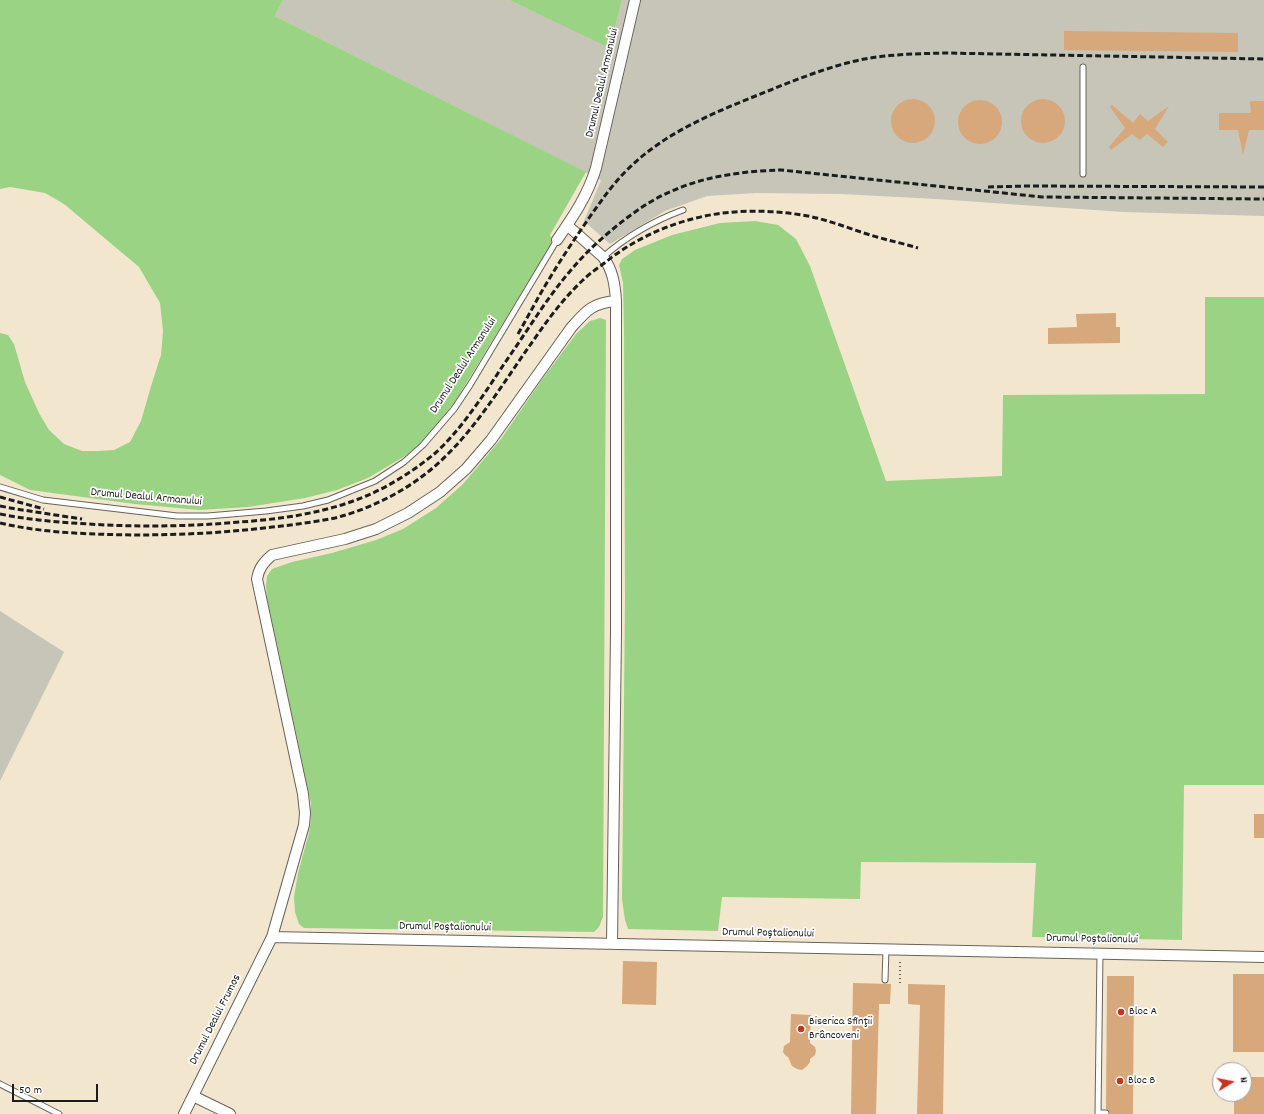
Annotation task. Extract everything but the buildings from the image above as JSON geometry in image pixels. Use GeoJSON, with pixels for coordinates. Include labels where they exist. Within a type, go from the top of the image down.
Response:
{"type":"FeatureCollection","features":[{"type":"Feature","properties":{"kind":"street","name":"Drumul Dealul Armanului"},"geometry":{"type":"LineString","coordinates":[[558,240],[586,194],[596,168],[635,0]]}},
{"type":"Feature","properties":{"kind":"street"},"geometry":{"type":"LineString","coordinates":[[567,225],[603,257],[609,266],[612,274],[616,300],[616,649],[612,944]]}},
{"type":"Feature","properties":{"kind":"street","name":"Drumul Dealul Frumos"},"geometry":{"type":"LineString","coordinates":[[184,1114],[272,937],[304,825],[305,813],[303,794],[257,579],[258,570],[263,562],[272,555],[345,539],[376,529],[408,513],[440,492],[466,469],[491,440],[571,328],[584,313],[596,305],[616,300]]}},
{"type":"Feature","properties":{"kind":"street","name":"Drumul Poștalionului"},"geometry":{"type":"LineString","coordinates":[[272,937],[1264,957]]}},
{"type":"Feature","properties":{"kind":"street"},"geometry":{"type":"LineString","coordinates":[[193,1096],[230,1114]]}},
{"type":"Feature","properties":{"kind":"lane"},"geometry":{"type":"LineString","coordinates":[[1083,68],[1083,174]]}},
{"type":"Feature","properties":{"kind":"lane"},"geometry":{"type":"LineString","coordinates":[[603,257],[622,241],[642,228],[665,216],[683,210]]}},
{"type":"Feature","properties":{"kind":"lane","name":"Drumul Dealul Armanului"},"geometry":{"type":"LineString","coordinates":[[0,487],[43,500],[177,516],[208,516],[303,506],[328,500],[375,481],[404,462],[423,445],[454,409],[558,240]]}},
{"type":"Feature","properties":{"kind":"lane"},"geometry":{"type":"LineString","coordinates":[[885,980],[886,949]]}},
{"type":"Feature","properties":{"kind":"lane"},"geometry":{"type":"LineString","coordinates":[[1100,953],[1098,1114],[1106,1114]]}},
{"type":"Feature","properties":{"kind":"lane"},"geometry":{"type":"LineString","coordinates":[[0,1084],[59,1114]]}},
{"type":"Feature","properties":{"kind":"path"},"geometry":{"type":"LineString","coordinates":[[900,983],[901,949]]}},
{"type":"Feature","properties":{"kind":"shaded area"},"geometry":{"type":"Polygon","coordinates":[[[283,0],[509,0],[610,47],[622,0],[1264,0],[1264,216],[1123,212],[841,194],[756,193],[707,196],[665,211],[610,244],[584,221],[601,180],[275,16],[283,0]]]}},
{"type":"Feature","properties":{"kind":"shaded area"},"geometry":{"type":"Polygon","coordinates":[[[0,611],[64,652],[0,781],[0,611]]]}},
{"type":"Feature","properties":{"kind":"green space"},"geometry":{"type":"Polygon","coordinates":[[[0,0],[283,0],[275,16],[586,172],[550,235],[553,241],[456,400],[428,437],[405,456],[368,478],[337,490],[305,498],[248,507],[199,510],[135,504],[30,490],[0,475],[0,333],[8,335],[14,344],[25,382],[39,413],[49,430],[64,444],[82,451],[97,451],[114,450],[130,442],[141,421],[161,355],[163,331],[160,303],[139,267],[64,204],[45,193],[10,187],[0,189],[0,0]]]}},
{"type":"Feature","properties":{"kind":"green space"},"geometry":{"type":"Polygon","coordinates":[[[509,0],[622,0],[610,48],[509,0]]]}},
{"type":"Feature","properties":{"kind":"green space"},"geometry":{"type":"Polygon","coordinates":[[[755,221],[778,225],[796,239],[810,266],[886,481],[1002,476],[1003,395],[1205,394],[1205,297],[1264,297],[1264,785],[1184,785],[1182,940],[1032,937],[1036,863],[861,862],[860,899],[722,897],[718,931],[628,929],[622,899],[625,600],[624,330],[623,283],[619,265],[622,259],[635,250],[672,235],[720,223],[755,221]]]}},
{"type":"Feature","properties":{"kind":"green space"},"geometry":{"type":"Polygon","coordinates":[[[600,318],[606,320],[606,325],[603,917],[599,927],[594,932],[304,928],[299,924],[295,912],[294,897],[298,873],[309,833],[311,803],[267,598],[267,576],[272,569],[292,562],[332,553],[376,540],[403,529],[436,508],[463,484],[501,439],[576,334],[590,321],[600,318]]]}},
{"type":"Feature","properties":{"kind":"railway"},"geometry":{"type":"LineString","coordinates":[[518,334],[547,283],[589,218],[616,181],[642,156],[658,144],[693,123],[730,106],[809,75],[863,59],[886,56],[945,53],[1264,59]]}},
{"type":"Feature","properties":{"kind":"railway"},"geometry":{"type":"LineString","coordinates":[[0,514],[39,520],[106,525],[156,526],[206,524],[256,521],[320,511],[351,502],[375,492],[401,478],[417,467],[433,455],[452,436],[480,400],[553,293],[575,265],[597,242],[630,216],[663,195],[711,178],[739,173],[781,170],[1042,197],[1264,199]]}},
{"type":"Feature","properties":{"kind":"railway"},"geometry":{"type":"LineString","coordinates":[[988,187],[1264,187]]}},
{"type":"Feature","properties":{"kind":"railway"},"geometry":{"type":"LineString","coordinates":[[0,523],[48,531],[166,535],[237,531],[319,521],[347,515],[370,506],[393,495],[414,482],[441,461],[456,446],[483,412],[550,317],[569,294],[586,277],[612,257],[634,243],[656,232],[702,216],[751,211],[802,215],[821,219],[877,237],[918,248]]}},
{"type":"Feature","properties":{"kind":"railway"},"geometry":{"type":"LineString","coordinates":[[0,497],[44,509]]}},
{"type":"Feature","properties":{"kind":"railway"},"geometry":{"type":"LineString","coordinates":[[0,506],[82,519]]}},
{"type":"Feature","properties":{"kind":"place","name":"Bloc A"},"geometry":{"type":"Point","coordinates":[1121,1012]}},
{"type":"Feature","properties":{"kind":"place","name":"Biserica Sfinţii Brâncoveni"},"geometry":{"type":"Point","coordinates":[801,1029]}},
{"type":"Feature","properties":{"kind":"place","name":"Bloc B"},"geometry":{"type":"Point","coordinates":[1120,1081]}}]}
